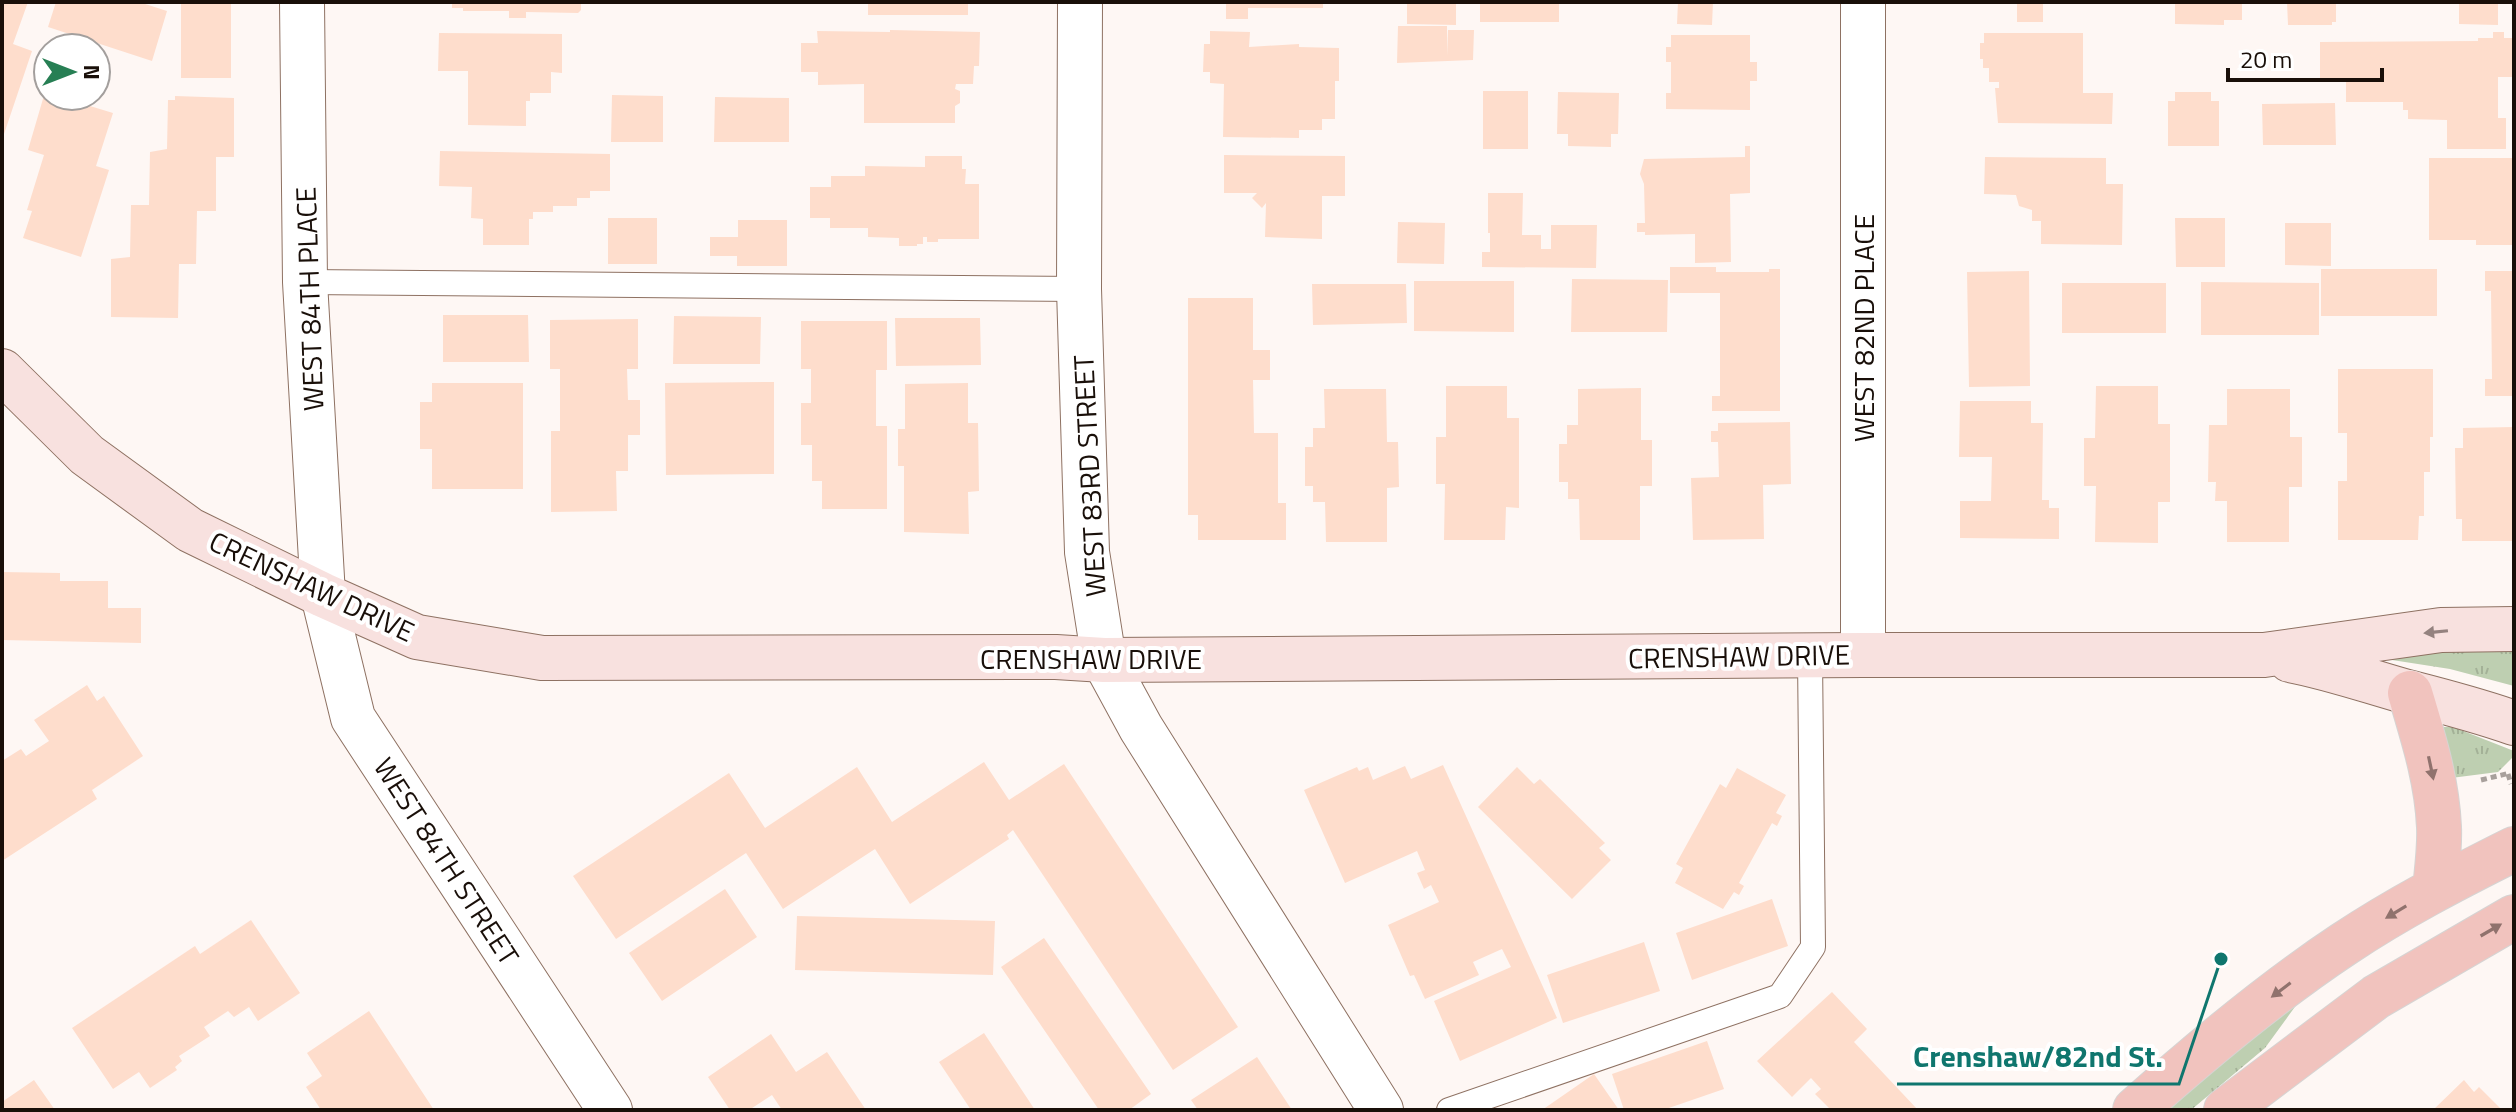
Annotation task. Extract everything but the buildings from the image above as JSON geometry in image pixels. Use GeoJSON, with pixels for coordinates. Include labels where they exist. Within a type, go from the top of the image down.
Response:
{"type":"FeatureCollection","features":[{"type":"Feature","properties":{"kind":"main road","name":"CRENSHAW DRIVE"},"geometry":{"type":"LineString","coordinates":[[2,371],[87,455],[190,530],[417,637],[542,658],[1056,657],[1104,660],[2264,655],[2441,630],[2514,629]]}},
{"type":"Feature","properties":{"kind":"main road","name":"CRENSHAW DRIVE"},"geometry":{"type":"LineString","coordinates":[[2264,655],[2326,667],[2410,693],[2468,706],[2514,723]]}},
{"type":"Feature","properties":{"kind":"main road"},"geometry":{"type":"LineString","coordinates":[[2410,693],[2432,767],[2439,828],[2435,889]]}},
{"type":"Feature","properties":{"kind":"main road"},"geometry":{"type":"LineString","coordinates":[[2135,1110],[2210,1043],[2343,944],[2435,889],[2514,849]]}},
{"type":"Feature","properties":{"kind":"main road"},"geometry":{"type":"LineString","coordinates":[[2226,1110],[2376,997],[2514,917]]}},
{"type":"Feature","properties":{"kind":"street","name":"WEST 84TH PLACE"},"geometry":{"type":"LineString","coordinates":[[302,2],[305,282],[323,595]]}},
{"type":"Feature","properties":{"kind":"street","name":"WEST 83RD STREET"},"geometry":{"type":"LineString","coordinates":[[1080,2],[1079,289],[1087,552],[1104,660],[1141,728],[1381,1110]]}},
{"type":"Feature","properties":{"kind":"street","name":"WEST 82ND PLACE"},"geometry":{"type":"LineString","coordinates":[[1863,2],[1863,655]]}},
{"type":"Feature","properties":{"kind":"street","name":"WEST 84TH STREET"},"geometry":{"type":"LineString","coordinates":[[323,595],[353,718],[610,1110]]}},
{"type":"Feature","properties":{"kind":"lane"},"geometry":{"type":"LineString","coordinates":[[305,282],[1079,289]]}},
{"type":"Feature","properties":{"kind":"lane"},"geometry":{"type":"LineString","coordinates":[[1449,1110],[1780,996],[1813,947],[1810,657]]}},
{"type":"Feature","properties":{"kind":"path"},"geometry":{"type":"LineString","coordinates":[[2508,774],[2511,784]]}},
{"type":"Feature","properties":{"kind":"green space"},"geometry":{"type":"Polygon","coordinates":[[[2389,651],[2514,652],[2514,686],[2450,669],[2392,660],[2385,656],[2389,651]]]}},
{"type":"Feature","properties":{"kind":"green space"},"geometry":{"type":"Polygon","coordinates":[[[2444,727],[2453,727],[2514,751],[2514,756],[2498,772],[2451,778],[2443,742],[2444,727]]]}},
{"type":"Feature","properties":{"kind":"green space"},"geometry":{"type":"Polygon","coordinates":[[[2313,982],[2265,1048],[2191,1110],[2154,1110],[2313,982]]]}},
{"type":"Feature","properties":{"kind":"place","name":"Crenshaw/82nd St."},"geometry":{"type":"Point","coordinates":[2221,959]}}]}
